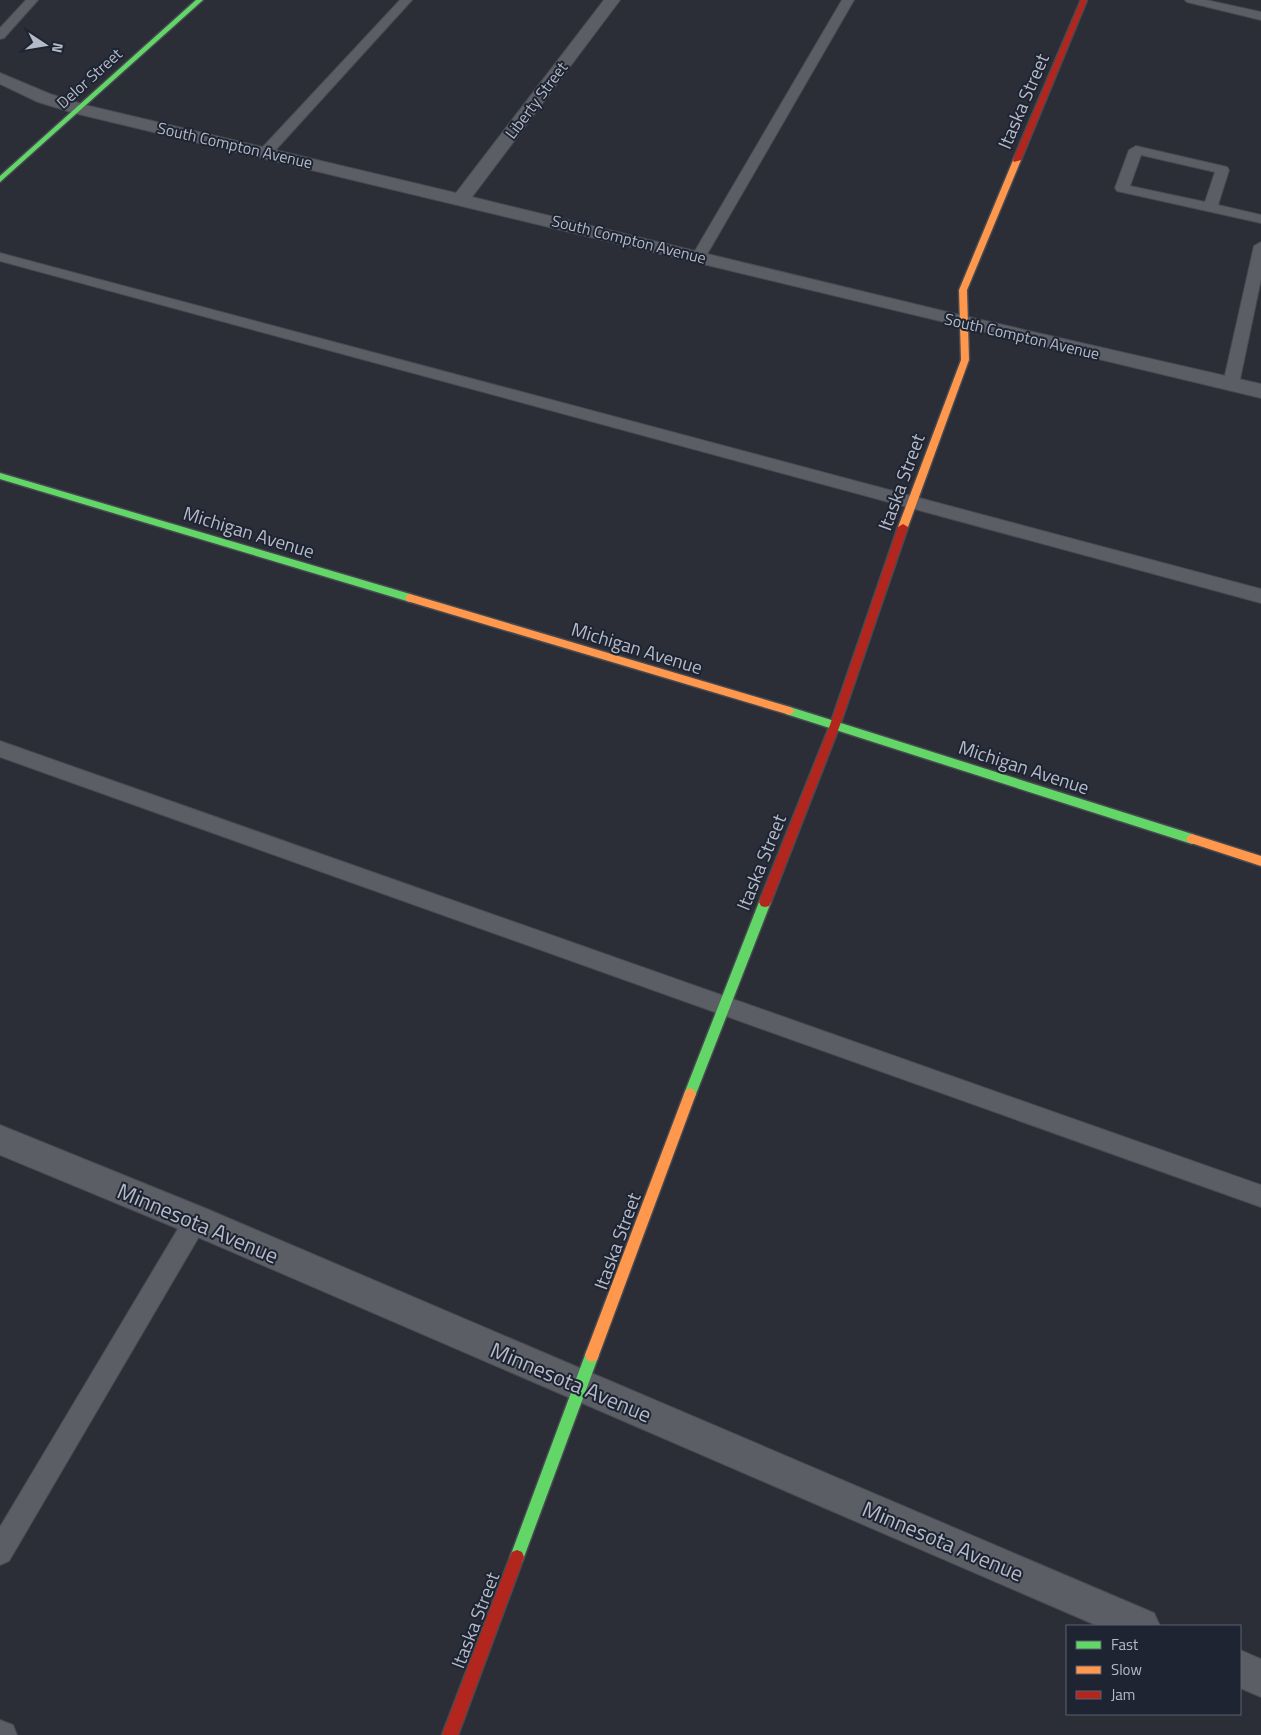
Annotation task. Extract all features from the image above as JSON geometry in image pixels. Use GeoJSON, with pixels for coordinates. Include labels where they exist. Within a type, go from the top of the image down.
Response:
{"type":"FeatureCollection","features":[{"type":"Feature","properties":{"kind":"street","name":"Delor Street"},"geometry":{"type":"LineString","coordinates":[[0,180],[200,0]]}},
{"type":"Feature","properties":{"kind":"street","name":"Liberty Street"},"geometry":{"type":"LineString","coordinates":[[461,199],[612,0]]}},
{"type":"Feature","properties":{"kind":"street","name":"Itaska Street"},"geometry":{"type":"LineString","coordinates":[[450,1735],[723,1006],[835,725],[911,503],[965,360],[963,290],[1084,0]]}},
{"type":"Feature","properties":{"kind":"street","name":"South Compton Avenue"},"geometry":{"type":"LineString","coordinates":[[0,78],[44,98],[80,109],[699,256],[964,322],[1261,391]]}},
{"type":"Feature","properties":{"kind":"street","name":"Michigan Avenue"},"geometry":{"type":"LineString","coordinates":[[0,476],[835,725],[1261,861]]}},
{"type":"Feature","properties":{"kind":"street","name":"Minnesota Avenue"},"geometry":{"type":"LineString","coordinates":[[0,1140],[196,1220],[1139,1625]]}},
{"type":"Feature","properties":{"kind":"street"},"geometry":{"type":"LineString","coordinates":[[1241,1669],[1261,1678]]}},
{"type":"Feature","properties":{"kind":"lane"},"geometry":{"type":"LineString","coordinates":[[0,35],[32,0]]}},
{"type":"Feature","properties":{"kind":"lane"},"geometry":{"type":"LineString","coordinates":[[266,152],[406,0]]}},
{"type":"Feature","properties":{"kind":"lane"},"geometry":{"type":"LineString","coordinates":[[699,256],[848,0]]}},
{"type":"Feature","properties":{"kind":"lane"},"geometry":{"type":"LineString","coordinates":[[1191,0],[1261,16]]}},
{"type":"Feature","properties":{"kind":"lane"},"geometry":{"type":"LineString","coordinates":[[1210,208],[1222,170],[1136,150],[1122,188],[1210,208],[1261,219]]}},
{"type":"Feature","properties":{"kind":"lane"},"geometry":{"type":"LineString","coordinates":[[1230,384],[1261,246]]}},
{"type":"Feature","properties":{"kind":"lane"},"geometry":{"type":"LineString","coordinates":[[0,257],[1261,596]]}},
{"type":"Feature","properties":{"kind":"lane"},"geometry":{"type":"LineString","coordinates":[[0,749],[1261,1196]]}},
{"type":"Feature","properties":{"kind":"lane"},"geometry":{"type":"LineString","coordinates":[[0,1552],[196,1220]]}},
{"type":"Feature","properties":{"kind":"traffic: fast"},"geometry":{"type":"LineString","coordinates":[[0,180],[200,0]]}},
{"type":"Feature","properties":{"kind":"traffic: fast"},"geometry":{"type":"LineString","coordinates":[[0,476],[410,598]]}},
{"type":"Feature","properties":{"kind":"traffic: fast"},"geometry":{"type":"LineString","coordinates":[[790,711],[1192,839]]}},
{"type":"Feature","properties":{"kind":"traffic: fast"},"geometry":{"type":"LineString","coordinates":[[690,1094],[765,902]]}},
{"type":"Feature","properties":{"kind":"traffic: fast"},"geometry":{"type":"LineString","coordinates":[[517,1557],[592,1355]]}},
{"type":"Feature","properties":{"kind":"traffic: slow"},"geometry":{"type":"LineString","coordinates":[[903,527],[965,360],[963,290],[1017,160]]}},
{"type":"Feature","properties":{"kind":"traffic: slow"},"geometry":{"type":"LineString","coordinates":[[410,598],[790,711]]}},
{"type":"Feature","properties":{"kind":"traffic: slow"},"geometry":{"type":"LineString","coordinates":[[1192,839],[1261,861]]}},
{"type":"Feature","properties":{"kind":"traffic: slow"},"geometry":{"type":"LineString","coordinates":[[592,1355],[690,1094]]}},
{"type":"Feature","properties":{"kind":"traffic: jam"},"geometry":{"type":"LineString","coordinates":[[1017,160],[1084,0]]}},
{"type":"Feature","properties":{"kind":"traffic: jam"},"geometry":{"type":"LineString","coordinates":[[765,902],[835,725],[903,527]]}},
{"type":"Feature","properties":{"kind":"traffic: jam"},"geometry":{"type":"LineString","coordinates":[[450,1735],[517,1557]]}}]}
